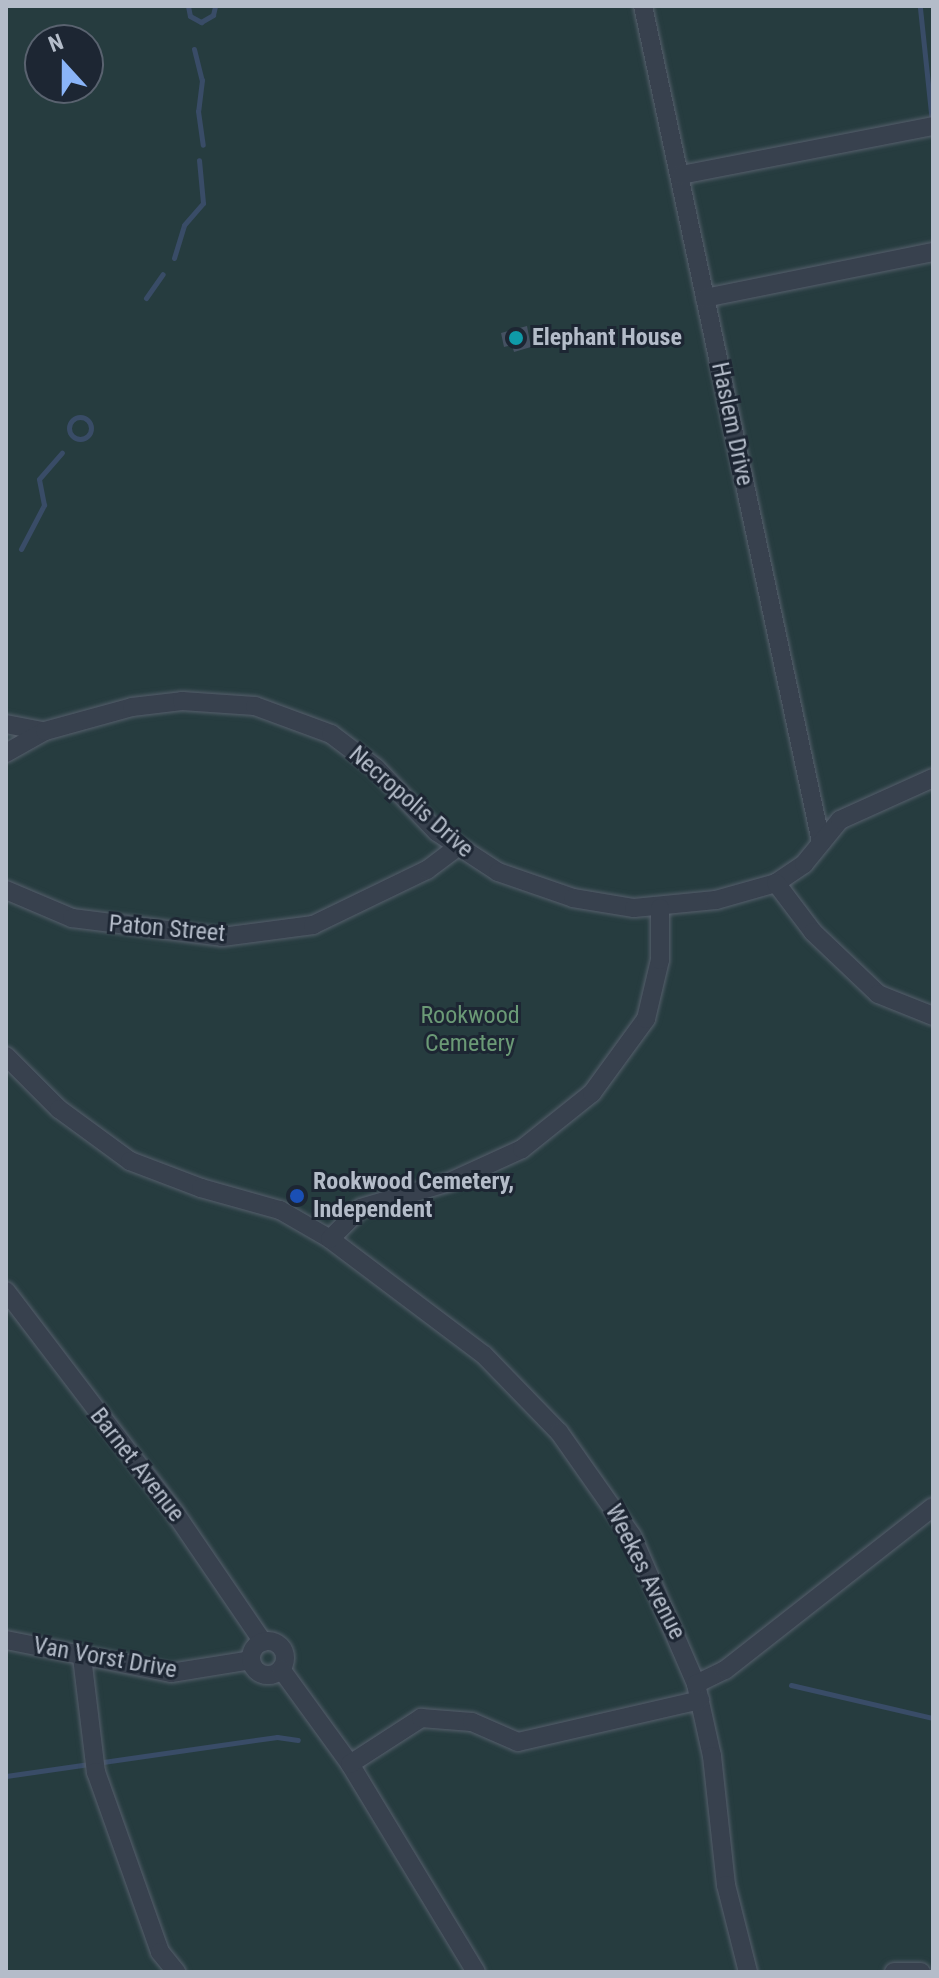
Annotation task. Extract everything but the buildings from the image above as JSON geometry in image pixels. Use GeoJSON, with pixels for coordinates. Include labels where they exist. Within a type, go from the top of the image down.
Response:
{"type":"FeatureCollection","features":[{"type":"Feature","properties":{"kind":"street","name":"Haslem Drive"},"geometry":{"type":"LineString","coordinates":[[643,6],[821,842]]}},
{"type":"Feature","properties":{"kind":"street"},"geometry":{"type":"LineString","coordinates":[[681,175],[926,127]]}},
{"type":"Feature","properties":{"kind":"street"},"geometry":{"type":"LineString","coordinates":[[705,298],[933,252]]}},
{"type":"Feature","properties":{"kind":"street","name":"Necropolis Drive"},"geometry":{"type":"LineString","coordinates":[[6,753],[45,731],[111,711],[182,701],[279,712],[331,734],[354,751],[457,847],[545,891],[602,904],[660,908],[716,900],[776,883],[804,864],[850,813],[933,778]]}},
{"type":"Feature","properties":{"kind":"street","name":"Necropolis Drive"},"geometry":{"type":"LineString","coordinates":[[6,724],[45,731]]}},
{"type":"Feature","properties":{"kind":"street","name":"Paton Street"},"geometry":{"type":"LineString","coordinates":[[6,890],[72,918],[222,937],[313,925],[394,888],[457,847]]}},
{"type":"Feature","properties":{"kind":"street"},"geometry":{"type":"LineString","coordinates":[[776,883],[813,932],[878,994],[933,1016]]}},
{"type":"Feature","properties":{"kind":"street"},"geometry":{"type":"LineString","coordinates":[[330,1239],[361,1208],[452,1181],[522,1149],[592,1093],[646,1019],[660,960],[660,908]]}},
{"type":"Feature","properties":{"kind":"street","name":"Weekes Avenue"},"geometry":{"type":"LineString","coordinates":[[6,1056],[59,1109],[130,1161],[201,1188],[280,1210],[330,1239],[477,1349],[559,1432],[638,1547],[698,1692],[712,1756],[729,1898],[748,1972]]}},
{"type":"Feature","properties":{"kind":"street","name":"Barnet Avenue"},"geometry":{"type":"LineString","coordinates":[[6,1291],[175,1513],[263,1642],[282,1649],[281,1669],[350,1764],[476,1972]]}},
{"type":"Feature","properties":{"kind":"street"},"geometry":{"type":"LineString","coordinates":[[350,1764],[421,1718],[472,1722],[518,1742],[698,1692],[933,1507]]}},
{"type":"Feature","properties":{"kind":"street","name":"Van Vorst Drive"},"geometry":{"type":"LineString","coordinates":[[6,1640],[82,1657],[185,1674],[251,1660]]}},
{"type":"Feature","properties":{"kind":"street"},"geometry":{"type":"LineString","coordinates":[[263,1642],[251,1660],[260,1673],[281,1669]]}},
{"type":"Feature","properties":{"kind":"street"},"geometry":{"type":"LineString","coordinates":[[82,1657],[96,1772],[160,1952],[176,1972]]}},
{"type":"Feature","properties":{"kind":"street"},"geometry":{"type":"LineString","coordinates":[[894,1972],[921,1972]]}},
{"type":"Feature","properties":{"kind":"green space","name":"Rookwood Cemetery"},"geometry":{"type":"Polygon","coordinates":[[[6,6],[933,6],[933,1972],[6,1972],[6,6]]]}},
{"type":"Feature","properties":{"kind":"waterway"},"geometry":{"type":"LineString","coordinates":[[188,6],[190,16],[201,22],[213,15],[215,6]]}},
{"type":"Feature","properties":{"kind":"waterway"},"geometry":{"type":"LineString","coordinates":[[920,8],[932,122]]}},
{"type":"Feature","properties":{"kind":"waterway"},"geometry":{"type":"LineString","coordinates":[[194,49],[202,80],[198,111],[203,145]]}},
{"type":"Feature","properties":{"kind":"waterway"},"geometry":{"type":"LineString","coordinates":[[174,258],[184,225],[203,203],[199,160]]}},
{"type":"Feature","properties":{"kind":"waterway"},"geometry":{"type":"LineString","coordinates":[[146,298],[163,274]]}},
{"type":"Feature","properties":{"kind":"waterway"},"geometry":{"type":"LineString","coordinates":[[80,417],[88,420],[91,428],[88,436],[80,439],[72,436],[69,428],[72,420],[80,417]]}},
{"type":"Feature","properties":{"kind":"waterway"},"geometry":{"type":"LineString","coordinates":[[21,549],[44,505],[39,479],[62,453]]}},
{"type":"Feature","properties":{"kind":"waterway"},"geometry":{"type":"LineString","coordinates":[[791,1685],[933,1718]]}},
{"type":"Feature","properties":{"kind":"waterway"},"geometry":{"type":"LineString","coordinates":[[6,1776],[277,1737],[298,1740]]}},
{"type":"Feature","properties":{"kind":"place","name":"Elephant House"},"geometry":{"type":"Point","coordinates":[516,338]}},
{"type":"Feature","properties":{"kind":"place","name":"Rookwood Cemetery, Independent"},"geometry":{"type":"Point","coordinates":[297,1196]}}]}
